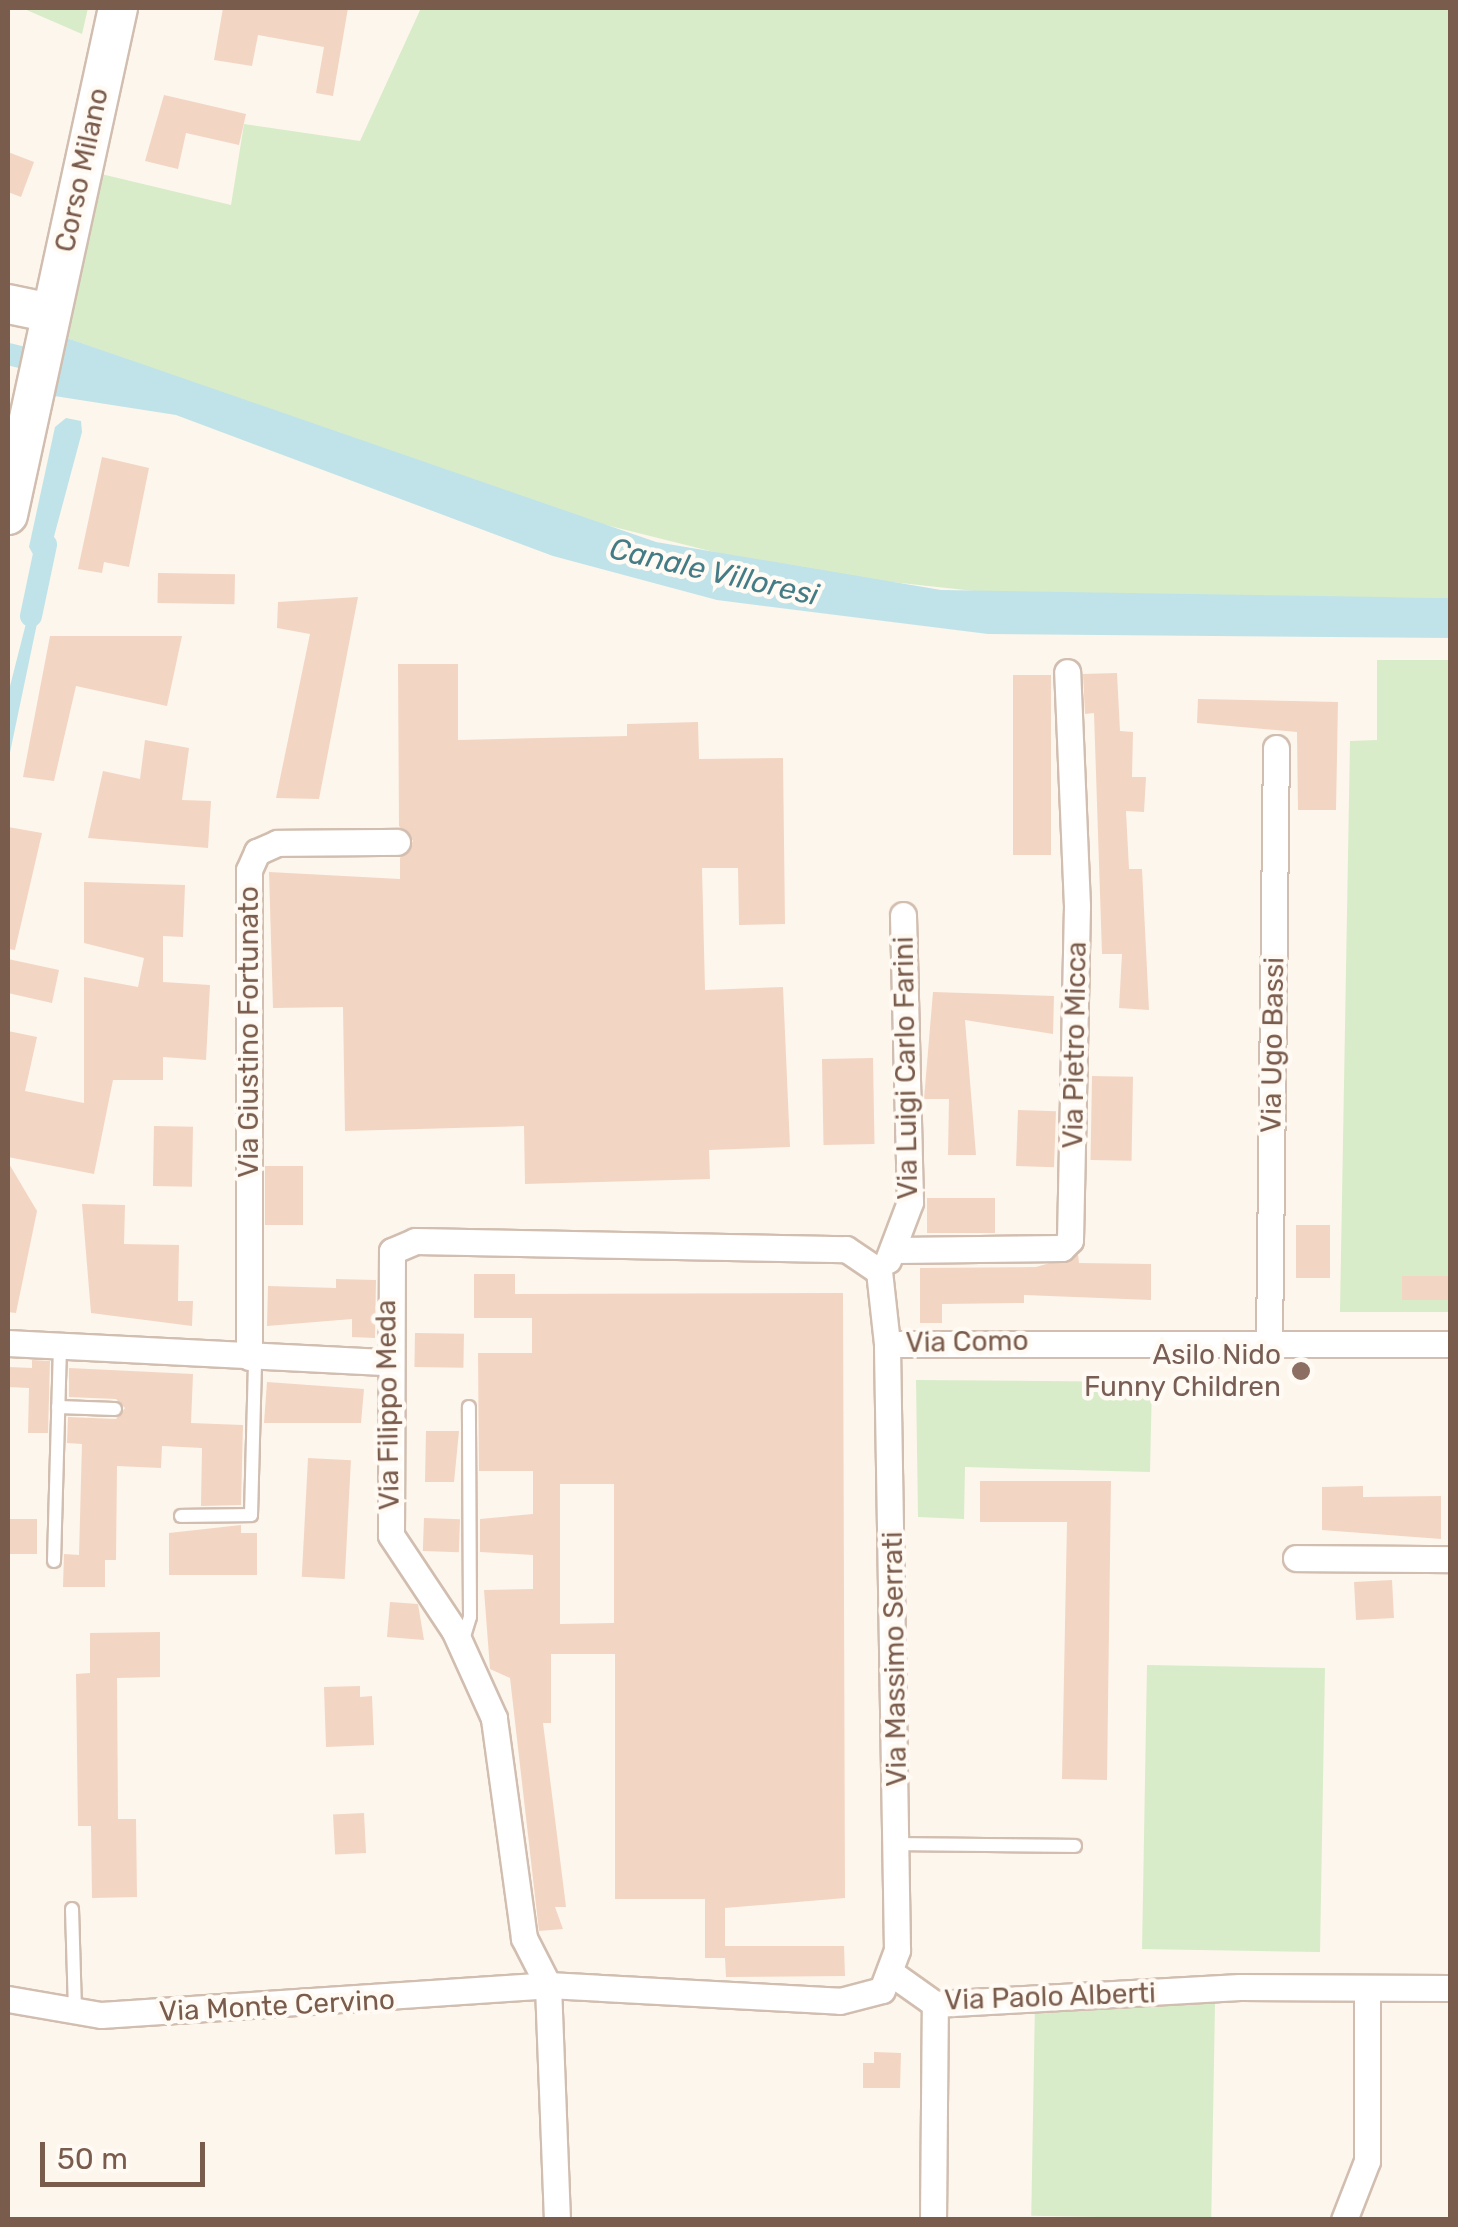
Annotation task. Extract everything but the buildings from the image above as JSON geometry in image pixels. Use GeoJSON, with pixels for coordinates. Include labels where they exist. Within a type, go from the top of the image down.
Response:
{"type":"FeatureCollection","features":[{"type":"Feature","properties":{"kind":"main road","name":"Corso Milano"},"geometry":{"type":"LineString","coordinates":[[8,515],[118,8]]}},
{"type":"Feature","properties":{"kind":"main road"},"geometry":{"type":"LineString","coordinates":[[8,304],[48,323]]}},
{"type":"Feature","properties":{"kind":"street","name":"Via Pietro Micca"},"geometry":{"type":"LineString","coordinates":[[896,1250],[1062,1248],[1070,1240],[1078,906],[1068,672]]}},
{"type":"Feature","properties":{"kind":"street","name":"Via Ugo Bassi"},"geometry":{"type":"LineString","coordinates":[[1269,1343],[1276,748]]}},
{"type":"Feature","properties":{"kind":"street","name":"Via Giustino Fortunato"},"geometry":{"type":"LineString","coordinates":[[252,1357],[249,870],[257,852],[277,843],[398,842]]}},
{"type":"Feature","properties":{"kind":"street","name":"Via Luigi Carlo Farini"},"geometry":{"type":"LineString","coordinates":[[879,1272],[896,1250],[910,1202],[903,915]]}},
{"type":"Feature","properties":{"kind":"street","name":"Via Filippo Meda"},"geometry":{"type":"LineString","coordinates":[[557,2220],[548,1985],[524,1938],[494,1718],[461,1645],[391,1535],[386,1264],[415,1241],[827,1246],[879,1272]]}},
{"type":"Feature","properties":{"kind":"street","name":"Via Como"},"geometry":{"type":"LineString","coordinates":[[879,1272],[887,1344],[1450,1344]]}},
{"type":"Feature","properties":{"kind":"street"},"geometry":{"type":"LineString","coordinates":[[8,1343],[386,1362]]}},
{"type":"Feature","properties":{"kind":"street","name":"Via Massimo Serrati"},"geometry":{"type":"LineString","coordinates":[[887,1344],[897,1844],[894,1975]]}},
{"type":"Feature","properties":{"kind":"street"},"geometry":{"type":"LineString","coordinates":[[1296,1558],[1450,1559]]}},
{"type":"Feature","properties":{"kind":"street"},"geometry":{"type":"LineString","coordinates":[[548,1985],[840,2001],[870,1998],[894,1975]]}},
{"type":"Feature","properties":{"kind":"street","name":"Via Paolo Alberti"},"geometry":{"type":"LineString","coordinates":[[894,1975],[935,2004],[1450,1988]]}},
{"type":"Feature","properties":{"kind":"street","name":"Via Monte Cervino"},"geometry":{"type":"LineString","coordinates":[[8,1999],[75,2012],[548,1985]]}},
{"type":"Feature","properties":{"kind":"street"},"geometry":{"type":"LineString","coordinates":[[1344,2220],[1367,2161],[1367,1989]]}},
{"type":"Feature","properties":{"kind":"street"},"geometry":{"type":"LineString","coordinates":[[933,2220],[935,2004]]}},
{"type":"Feature","properties":{"kind":"lane"},"geometry":{"type":"LineString","coordinates":[[54,1562],[60,1346]]}},
{"type":"Feature","properties":{"kind":"lane"},"geometry":{"type":"LineString","coordinates":[[181,1516],[251,1516],[252,1357]]}},
{"type":"Feature","properties":{"kind":"lane"},"geometry":{"type":"LineString","coordinates":[[58,1407],[115,1409]]}},
{"type":"Feature","properties":{"kind":"lane"},"geometry":{"type":"LineString","coordinates":[[461,1645],[470,1617],[469,1407]]}},
{"type":"Feature","properties":{"kind":"lane"},"geometry":{"type":"LineString","coordinates":[[897,1844],[1075,1846]]}},
{"type":"Feature","properties":{"kind":"lane"},"geometry":{"type":"LineString","coordinates":[[72,1909],[75,2012]]}},
{"type":"Feature","properties":{"kind":"green space"},"geometry":{"type":"Polygon","coordinates":[[[22,8],[88,8],[82,34],[22,8]]]}},
{"type":"Feature","properties":{"kind":"green space"},"geometry":{"type":"Polygon","coordinates":[[[421,8],[1450,8],[1450,598],[1002,594],[790,571],[570,516],[61,336],[97,173],[231,205],[244,124],[360,141],[421,8]]]}},
{"type":"Feature","properties":{"kind":"green space"},"geometry":{"type":"Polygon","coordinates":[[[1377,660],[1450,660],[1450,1312],[1340,1312],[1350,741],[1377,740],[1377,660]]]}},
{"type":"Feature","properties":{"kind":"green space"},"geometry":{"type":"Polygon","coordinates":[[[916,1380],[1152,1382],[1150,1472],[965,1467],[964,1519],[918,1517],[916,1380]]]}},
{"type":"Feature","properties":{"kind":"green space"},"geometry":{"type":"Polygon","coordinates":[[[1147,1665],[1325,1668],[1320,1952],[1142,1949],[1147,1665]]]}},
{"type":"Feature","properties":{"kind":"green space"},"geometry":{"type":"Polygon","coordinates":[[[1035,2000],[1215,2003],[1211,2219],[1031,2216],[1035,2000]]]}},
{"type":"Feature","properties":{"kind":"water","name":"Canale Villoresi"},"geometry":{"type":"Polygon","coordinates":[[[61,336],[656,542],[941,590],[1450,598],[1450,638],[988,634],[717,600],[553,556],[176,415],[48,395],[61,336]]]}},
{"type":"Feature","properties":{"kind":"water"},"geometry":{"type":"Polygon","coordinates":[[[66,418],[81,421],[82,432],[44,574],[29,547],[55,427],[66,418]]]}},
{"type":"Feature","properties":{"kind":"water"},"geometry":{"type":"Polygon","coordinates":[[[35,588],[39,614],[8,762],[8,694],[35,588]]]}},
{"type":"Feature","properties":{"kind":"waterway","name":"Canale Villoresi"},"geometry":{"type":"LineString","coordinates":[[8,354],[53,365]]}},
{"type":"Feature","properties":{"kind":"waterway"},"geometry":{"type":"LineString","coordinates":[[31,616],[46,545]]}},
{"type":"Feature","properties":{"kind":"place","name":"Asilo Nido Funny Children"},"geometry":{"type":"Point","coordinates":[1301,1371]}}]}
